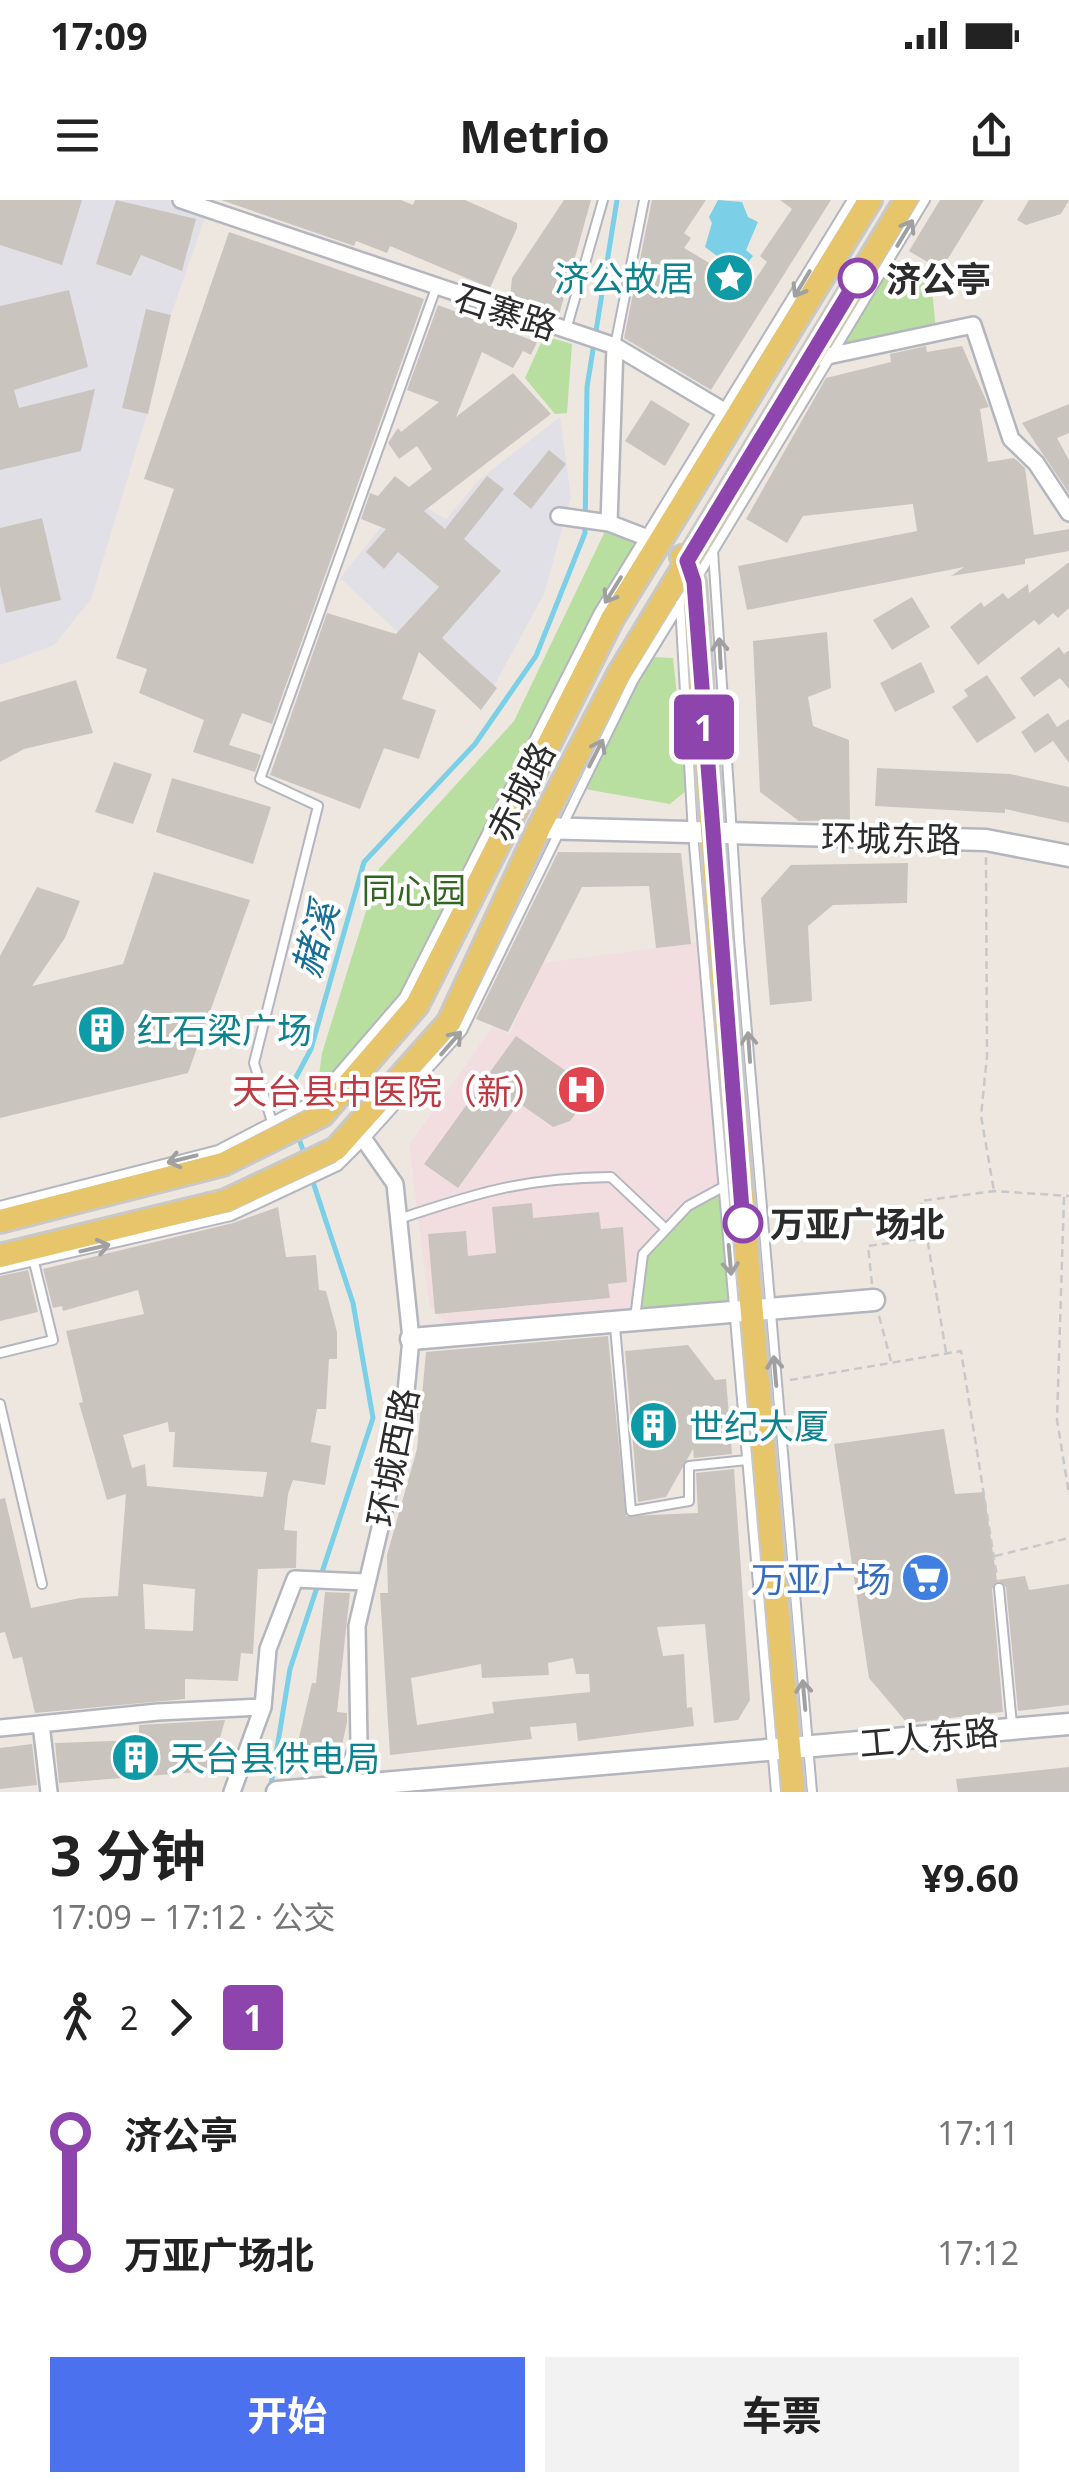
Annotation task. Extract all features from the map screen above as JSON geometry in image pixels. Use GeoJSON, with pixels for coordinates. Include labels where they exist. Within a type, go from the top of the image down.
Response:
{"type":"FeatureCollection","features":[{"type":"Feature","properties":{"kind":"main road","name":"赤城路"},"geometry":{"type":"LineString","coordinates":[[0,1221],[223,1164],[274,1130],[319,1107],[417,1005],[652,540],[870,200]]}},
{"type":"Feature","properties":{"kind":"main road","name":"赤城路"},"geometry":{"type":"LineString","coordinates":[[15,1258],[226,1202],[284,1182],[337,1158],[360,1134],[448,1022],[548,828],[620,674],[691,571],[809,360],[906,200]]}},
{"type":"Feature","properties":{"kind":"main road"},"geometry":{"type":"LineString","coordinates":[[652,540],[691,571],[792,1792]]}},
{"type":"Feature","properties":{"kind":"main road","name":"环城东路"},"geometry":{"type":"LineString","coordinates":[[548,828],[986,840],[1069,856]]}},
{"type":"Feature","properties":{"kind":"main road"},"geometry":{"type":"LineString","coordinates":[[0,1221],[15,1258]]}},
{"type":"Feature","properties":{"kind":"main road"},"geometry":{"type":"LineString","coordinates":[[411,1340],[874,1300]]}},
{"type":"Feature","properties":{"kind":"main road","name":"工人东路"},"geometry":{"type":"LineString","coordinates":[[277,1792],[1069,1724]]}},
{"type":"Feature","properties":{"kind":"street","name":"石寨路"},"geometry":{"type":"LineString","coordinates":[[192,202],[614,346],[724,411]]}},
{"type":"Feature","properties":{"kind":"street"},"geometry":{"type":"LineString","coordinates":[[809,360],[973,324],[1011,438],[1036,463],[1069,513]]}},
{"type":"Feature","properties":{"kind":"street"},"geometry":{"type":"LineString","coordinates":[[609,523],[614,346]]}},
{"type":"Feature","properties":{"kind":"street"},"geometry":{"type":"LineString","coordinates":[[559,516],[609,523],[652,540]]}},
{"type":"Feature","properties":{"kind":"street","name":"环城西路"},"geometry":{"type":"LineString","coordinates":[[339,1789],[360,1744],[357,1626],[402,1434],[411,1340],[395,1184],[360,1134]]}},
{"type":"Feature","properties":{"kind":"street"},"geometry":{"type":"LineString","coordinates":[[232,1792],[262,1707],[268,1648],[295,1579],[365,1582]]}},
{"type":"Feature","properties":{"kind":"street"},"geometry":{"type":"LineString","coordinates":[[0,1728],[262,1707]]}},
{"type":"Feature","properties":{"kind":"street"},"geometry":{"type":"LineString","coordinates":[[40,1724],[49,1792]]}},
{"type":"Feature","properties":{"kind":"lane"},"geometry":{"type":"LineString","coordinates":[[566,330],[604,200]]}},
{"type":"Feature","properties":{"kind":"lane"},"geometry":{"type":"LineString","coordinates":[[614,346],[644,200]]}},
{"type":"Feature","properties":{"kind":"lane"},"geometry":{"type":"LineString","coordinates":[[652,540],[724,411],[852,200]]}},
{"type":"Feature","properties":{"kind":"lane"},"geometry":{"type":"LineString","coordinates":[[548,828],[680,604],[691,571],[713,548],[925,200]]}},
{"type":"Feature","properties":{"kind":"lane"},"geometry":{"type":"LineString","coordinates":[[0,1206],[218,1150],[274,1130],[254,1062],[318,806],[260,779],[436,288]]}},
{"type":"Feature","properties":{"kind":"lane"},"geometry":{"type":"LineString","coordinates":[[713,548],[712,834],[723,1187],[751,1309],[776,1383],[790,1750],[776,1792]]}},
{"type":"Feature","properties":{"kind":"lane"},"geometry":{"type":"LineString","coordinates":[[680,604],[712,834]]}},
{"type":"Feature","properties":{"kind":"lane"},"geometry":{"type":"LineString","coordinates":[[399,1220],[494,1187],[558,1178],[611,1177],[666,1229]]}},
{"type":"Feature","properties":{"kind":"lane"},"geometry":{"type":"LineString","coordinates":[[723,1187],[688,1206],[642,1254],[625,1320],[631,1510],[689,1500],[689,1466],[748,1460]]}},
{"type":"Feature","properties":{"kind":"lane"},"geometry":{"type":"LineString","coordinates":[[0,1353],[53,1340],[15,1258]]}},
{"type":"Feature","properties":{"kind":"lane"},"geometry":{"type":"LineString","coordinates":[[751,1309],[748,1460],[790,1750],[812,1792]]}},
{"type":"Feature","properties":{"kind":"lane"},"geometry":{"type":"LineString","coordinates":[[0,1404],[42,1584]]}},
{"type":"Feature","properties":{"kind":"lane"},"geometry":{"type":"LineString","coordinates":[[999,1588],[1012,1729]]}},
{"type":"Feature","properties":{"kind":"path"},"geometry":{"type":"LineString","coordinates":[[986,840],[987,1056],[982,1116],[994,1191]]}},
{"type":"Feature","properties":{"kind":"path"},"geometry":{"type":"LineString","coordinates":[[947,1353],[921,1201],[994,1191],[1066,1196],[1058,1420],[1069,1494]]}},
{"type":"Feature","properties":{"kind":"path"},"geometry":{"type":"LineString","coordinates":[[776,1383],[961,1351],[999,1588]]}},
{"type":"Feature","properties":{"kind":"path"},"geometry":{"type":"LineString","coordinates":[[994,1556],[1069,1538]]}},
{"type":"Feature","properties":{"kind":"shaded area"},"geometry":{"type":"Polygon","coordinates":[[[0,200],[181,200],[208,209],[171,315],[147,414],[91,599],[54,645],[0,665],[0,200]]]}},
{"type":"Feature","properties":{"kind":"shaded area"},"geometry":{"type":"Polygon","coordinates":[[[560,417],[571,497],[544,594],[481,710],[340,578],[406,496],[446,519],[480,479],[560,417]]]}},
{"type":"Feature","properties":{"kind":"shaded area","name":"天台县中医院（新）"},"geometry":{"type":"Polygon","coordinates":[[[703,942],[723,1187],[635,1319],[456,1333],[429,1305],[409,1145],[494,1025],[509,1035],[542,963],[703,942]]]}},
{"type":"Feature","properties":{"kind":"green space"},"geometry":{"type":"Polygon","coordinates":[[[888,261],[932,288],[936,332],[833,352],[888,261]]]}},
{"type":"Feature","properties":{"kind":"green space"},"geometry":{"type":"Polygon","coordinates":[[[544,336],[572,344],[567,413],[555,414],[525,378],[544,336]]]}},
{"type":"Feature","properties":{"kind":"green space","name":"同心园"},"geometry":{"type":"Polygon","coordinates":[[[609,523],[645,537],[404,997],[316,1099],[322,1053],[379,869],[514,721],[609,523]]]}},
{"type":"Feature","properties":{"kind":"green space"},"geometry":{"type":"Polygon","coordinates":[[[653,657],[673,658],[687,790],[670,804],[579,788],[653,657]]]}},
{"type":"Feature","properties":{"kind":"green space"},"geometry":{"type":"Polygon","coordinates":[[[723,1187],[735,1310],[635,1319],[643,1254],[688,1206],[723,1187]]]}},
{"type":"Feature","properties":{"kind":"water"},"geometry":{"type":"Polygon","coordinates":[[[718,200],[742,202],[748,217],[758,222],[746,250],[753,256],[740,273],[705,247],[712,223],[709,217],[718,200]]]}},
{"type":"Feature","properties":{"kind":"building"},"geometry":{"type":"Polygon","coordinates":[[[0,200],[82,200],[62,265],[0,245],[0,200]]]}},
{"type":"Feature","properties":{"kind":"building"},"geometry":{"type":"Polygon","coordinates":[[[116,200],[196,219],[182,271],[141,255],[131,276],[96,264],[116,200]]]}},
{"type":"Feature","properties":{"kind":"building"},"geometry":{"type":"Polygon","coordinates":[[[221,200],[401,200],[413,205],[415,200],[465,200],[517,223],[517,228],[490,288],[390,246],[387,253],[356,241],[354,246],[221,200]]]}},
{"type":"Feature","properties":{"kind":"building"},"geometry":{"type":"Polygon","coordinates":[[[564,200],[591,200],[559,315],[510,299],[512,278],[564,200]]]}},
{"type":"Feature","properties":{"kind":"building"},"geometry":{"type":"Polygon","coordinates":[[[652,200],[706,200],[684,233],[691,238],[684,248],[750,287],[767,262],[760,256],[792,209],[780,200],[831,200],[711,390],[624,338],[652,200]]]}},
{"type":"Feature","properties":{"kind":"building"},"geometry":{"type":"Polygon","coordinates":[[[940,200],[984,200],[941,270],[909,251],[940,200]]]}},
{"type":"Feature","properties":{"kind":"building"},"geometry":{"type":"Polygon","coordinates":[[[1029,200],[1069,200],[1061,214],[1026,225],[1017,220],[1029,200]]]}},
{"type":"Feature","properties":{"kind":"building"},"geometry":{"type":"Polygon","coordinates":[[[229,232],[424,299],[272,724],[242,713],[229,745],[261,755],[255,772],[193,752],[204,720],[139,693],[147,669],[116,658],[174,489],[144,479],[229,232]]]}},
{"type":"Feature","properties":{"kind":"building"},"geometry":{"type":"Polygon","coordinates":[[[69,290],[88,367],[14,390],[19,408],[95,389],[81,451],[0,470],[0,306],[69,290]]]}},
{"type":"Feature","properties":{"kind":"building"},"geometry":{"type":"Polygon","coordinates":[[[438,305],[537,342],[531,355],[523,351],[513,368],[482,352],[456,417],[513,373],[551,414],[424,511],[445,529],[487,476],[504,489],[464,539],[501,571],[442,638],[497,688],[481,710],[419,652],[402,699],[436,710],[419,759],[384,748],[360,809],[270,775],[327,613],[396,634],[439,587],[398,552],[384,569],[366,552],[386,529],[361,519],[370,493],[378,496],[395,476],[409,487],[432,469],[417,446],[399,459],[388,443],[398,428],[401,432],[439,402],[407,390],[438,305]]]}},
{"type":"Feature","properties":{"kind":"building"},"geometry":{"type":"Polygon","coordinates":[[[146,309],[171,315],[148,414],[122,408],[146,309]]]}},
{"type":"Feature","properties":{"kind":"building"},"geometry":{"type":"Polygon","coordinates":[[[926,346],[927,352],[962,346],[989,407],[980,409],[988,462],[1014,458],[1025,468],[1034,535],[1069,529],[1069,551],[1025,559],[1025,564],[951,576],[964,567],[747,610],[738,566],[917,531],[913,504],[803,516],[787,543],[746,519],[826,378],[891,362],[890,354],[926,346]]]}},
{"type":"Feature","properties":{"kind":"building"},"geometry":{"type":"Polygon","coordinates":[[[651,400],[690,424],[665,466],[625,441],[651,400]]]}},
{"type":"Feature","properties":{"kind":"building"},"geometry":{"type":"Polygon","coordinates":[[[1069,404],[1069,433],[1057,438],[1069,460],[1069,493],[1022,423],[1069,404]]]}},
{"type":"Feature","properties":{"kind":"building"},"geometry":{"type":"Polygon","coordinates":[[[549,450],[566,464],[531,509],[513,494],[549,450]]]}},
{"type":"Feature","properties":{"kind":"building"},"geometry":{"type":"Polygon","coordinates":[[[42,518],[61,600],[6,613],[0,586],[0,528],[42,518]]]}},
{"type":"Feature","properties":{"kind":"building"},"geometry":{"type":"Polygon","coordinates":[[[1069,562],[1069,608],[1058,618],[1053,613],[1039,625],[1034,620],[978,665],[950,627],[981,602],[984,607],[1003,593],[1008,599],[1028,584],[1029,593],[1069,562]]]}},
{"type":"Feature","properties":{"kind":"building"},"geometry":{"type":"Polygon","coordinates":[[[912,597],[930,627],[892,650],[873,620],[912,597]]]}},
{"type":"Feature","properties":{"kind":"building"},"geometry":{"type":"Polygon","coordinates":[[[827,632],[831,688],[808,697],[813,726],[849,740],[850,820],[799,821],[760,792],[753,641],[827,632]]]}},
{"type":"Feature","properties":{"kind":"building"},"geometry":{"type":"Polygon","coordinates":[[[1059,647],[1064,654],[1069,650],[1069,689],[1060,678],[1034,697],[1020,678],[1059,647]]]}},
{"type":"Feature","properties":{"kind":"building"},"geometry":{"type":"Polygon","coordinates":[[[921,662],[935,692],[895,712],[880,683],[921,662]]]}},
{"type":"Feature","properties":{"kind":"building"},"geometry":{"type":"Polygon","coordinates":[[[987,675],[1016,718],[977,743],[952,707],[968,696],[964,690],[987,675]]]}},
{"type":"Feature","properties":{"kind":"building"},"geometry":{"type":"Polygon","coordinates":[[[76,680],[93,733],[24,749],[0,762],[0,702],[76,680]]]}},
{"type":"Feature","properties":{"kind":"building"},"geometry":{"type":"Polygon","coordinates":[[[1048,713],[1057,727],[1069,719],[1069,763],[1053,741],[1035,753],[1021,732],[1048,713]]]}},
{"type":"Feature","properties":{"kind":"building"},"geometry":{"type":"Polygon","coordinates":[[[114,762],[152,774],[133,824],[95,812],[114,762]]]}},
{"type":"Feature","properties":{"kind":"building"},"geometry":{"type":"Polygon","coordinates":[[[877,768],[1010,774],[1069,787],[1069,823],[1005,809],[1005,813],[875,806],[877,768]]]}},
{"type":"Feature","properties":{"kind":"building"},"geometry":{"type":"Polygon","coordinates":[[[172,778],[271,807],[253,864],[156,832],[172,778]]]}},
{"type":"Feature","properties":{"kind":"building"},"geometry":{"type":"Polygon","coordinates":[[[558,852],[681,853],[691,944],[656,948],[649,886],[582,887],[508,1032],[476,1019],[558,852]]]}},
{"type":"Feature","properties":{"kind":"building"},"geometry":{"type":"Polygon","coordinates":[[[908,863],[907,903],[833,905],[808,926],[812,1001],[770,1005],[761,898],[791,865],[908,863]]]}},
{"type":"Feature","properties":{"kind":"building","name":"红石梁广场"},"geometry":{"type":"Polygon","coordinates":[[[154,872],[250,900],[188,1073],[0,1118],[0,956],[37,887],[80,901],[65,938],[32,986],[123,964],[154,872]]]}},
{"type":"Feature","properties":{"kind":"building"},"geometry":{"type":"Polygon","coordinates":[[[516,1036],[586,1085],[586,1100],[570,1121],[553,1127],[519,1103],[458,1188],[424,1164],[516,1036]]]}},
{"type":"Feature","properties":{"kind":"building"},"geometry":{"type":"Polygon","coordinates":[[[532,1203],[533,1218],[599,1212],[601,1229],[623,1227],[627,1282],[608,1284],[610,1298],[435,1314],[428,1234],[466,1231],[468,1256],[496,1253],[492,1207],[532,1203]]]}},
{"type":"Feature","properties":{"kind":"building"},"geometry":{"type":"Polygon","coordinates":[[[278,1207],[286,1257],[316,1255],[319,1290],[326,1291],[337,1332],[337,1359],[329,1359],[326,1409],[317,1409],[311,1442],[331,1446],[325,1485],[293,1480],[288,1494],[284,1530],[297,1531],[296,1568],[258,1569],[253,1654],[241,1653],[238,1681],[185,1679],[185,1699],[35,1713],[22,1657],[13,1659],[5,1632],[0,1633],[0,1499],[5,1498],[31,1608],[80,1598],[118,1596],[126,1494],[107,1500],[79,1403],[83,1402],[66,1331],[144,1314],[138,1290],[63,1311],[62,1306],[53,1308],[43,1269],[233,1223],[278,1207]],[[168,1422],[123,1435],[132,1468],[145,1464],[147,1486],[263,1497],[267,1472],[173,1467],[175,1432],[169,1432],[168,1422]],[[143,1584],[145,1629],[193,1631],[195,1589],[143,1584]]]}},
{"type":"Feature","properties":{"kind":"building"},"geometry":{"type":"Polygon","coordinates":[[[28,1270],[38,1312],[0,1321],[0,1276],[28,1270]]]}},
{"type":"Feature","properties":{"kind":"building"},"geometry":{"type":"Polygon","coordinates":[[[608,1336],[626,1516],[698,1513],[696,1473],[734,1469],[750,1700],[738,1720],[714,1723],[705,1624],[657,1627],[663,1656],[684,1654],[687,1708],[692,1707],[694,1726],[578,1741],[576,1723],[530,1727],[532,1739],[390,1755],[380,1593],[388,1593],[387,1555],[417,1449],[426,1352],[608,1336]],[[573,1658],[548,1663],[549,1675],[482,1678],[481,1664],[411,1678],[417,1725],[494,1713],[492,1702],[590,1692],[589,1674],[576,1674],[573,1658]]]}},
{"type":"Feature","properties":{"kind":"building"},"geometry":{"type":"Polygon","coordinates":[[[688,1345],[715,1380],[726,1379],[732,1454],[694,1458],[693,1449],[666,1497],[638,1502],[625,1351],[688,1345]]]}},
{"type":"Feature","properties":{"kind":"building","name":"万亚广场"},"geometry":{"type":"Polygon","coordinates":[[[944,1429],[955,1494],[984,1492],[997,1580],[1025,1576],[1029,1590],[1069,1584],[1069,1705],[1018,1711],[1006,1587],[999,1581],[992,1589],[1003,1712],[907,1723],[869,1678],[834,1444],[944,1429]]]}},
{"type":"Feature","properties":{"kind":"building"},"geometry":{"type":"Polygon","coordinates":[[[325,1592],[350,1593],[337,1712],[347,1713],[340,1755],[297,1746],[312,1683],[316,1683],[325,1592]]]}},
{"type":"Feature","properties":{"kind":"building","name":"天台县供电局"},"geometry":{"type":"Polygon","coordinates":[[[225,1720],[211,1771],[59,1783],[55,1743],[139,1740],[139,1725],[225,1720]]]}},
{"type":"Feature","properties":{"kind":"building"},"geometry":{"type":"Polygon","coordinates":[[[32,1744],[37,1785],[0,1789],[0,1748],[32,1744]]]}},
{"type":"Feature","properties":{"kind":"building"},"geometry":{"type":"Polygon","coordinates":[[[1069,1767],[1069,1792],[958,1792],[956,1779],[1069,1767]]]}},
{"type":"Feature","properties":{"kind":"waterway","name":"赭溪"},"geometry":{"type":"LineString","coordinates":[[290,1113],[285,1098],[311,1049],[364,862],[475,744],[536,656],[585,533],[587,387],[617,200]]}},
{"type":"Feature","properties":{"kind":"waterway","name":"赭溪"},"geometry":{"type":"LineString","coordinates":[[297,1133],[305,1156]]}},
{"type":"Feature","properties":{"kind":"waterway","name":"赭溪"},"geometry":{"type":"LineString","coordinates":[[270,1791],[290,1669],[373,1418],[353,1303],[311,1176]]}},
{"type":"Feature","properties":{"kind":"bus line","name":"1"},"geometry":{"type":"LineString","coordinates":[[743,1223],[694,582],[687,561],[858,278]]}},
{"type":"Feature","properties":{"kind":"place","name":"济公故居"},"geometry":{"type":"Point","coordinates":[729,277]}},
{"type":"Feature","properties":{"kind":"place","name":"济公亭"},"geometry":{"type":"Point","coordinates":[858,278]}},
{"type":"Feature","properties":{"kind":"place","name":"红石梁广场"},"geometry":{"type":"Point","coordinates":[102,1029]}},
{"type":"Feature","properties":{"kind":"place","name":"天台县中医院（新）"},"geometry":{"type":"Point","coordinates":[582,1090]}},
{"type":"Feature","properties":{"kind":"place","name":"万亚广场北"},"geometry":{"type":"Point","coordinates":[743,1223]}},
{"type":"Feature","properties":{"kind":"place","name":"世纪大厦"},"geometry":{"type":"Point","coordinates":[654,1425]}},
{"type":"Feature","properties":{"kind":"place","name":"万亚广场"},"geometry":{"type":"Point","coordinates":[926,1578]}},
{"type":"Feature","properties":{"kind":"place","name":"天台县供电局"},"geometry":{"type":"Point","coordinates":[135,1757]}}]}
